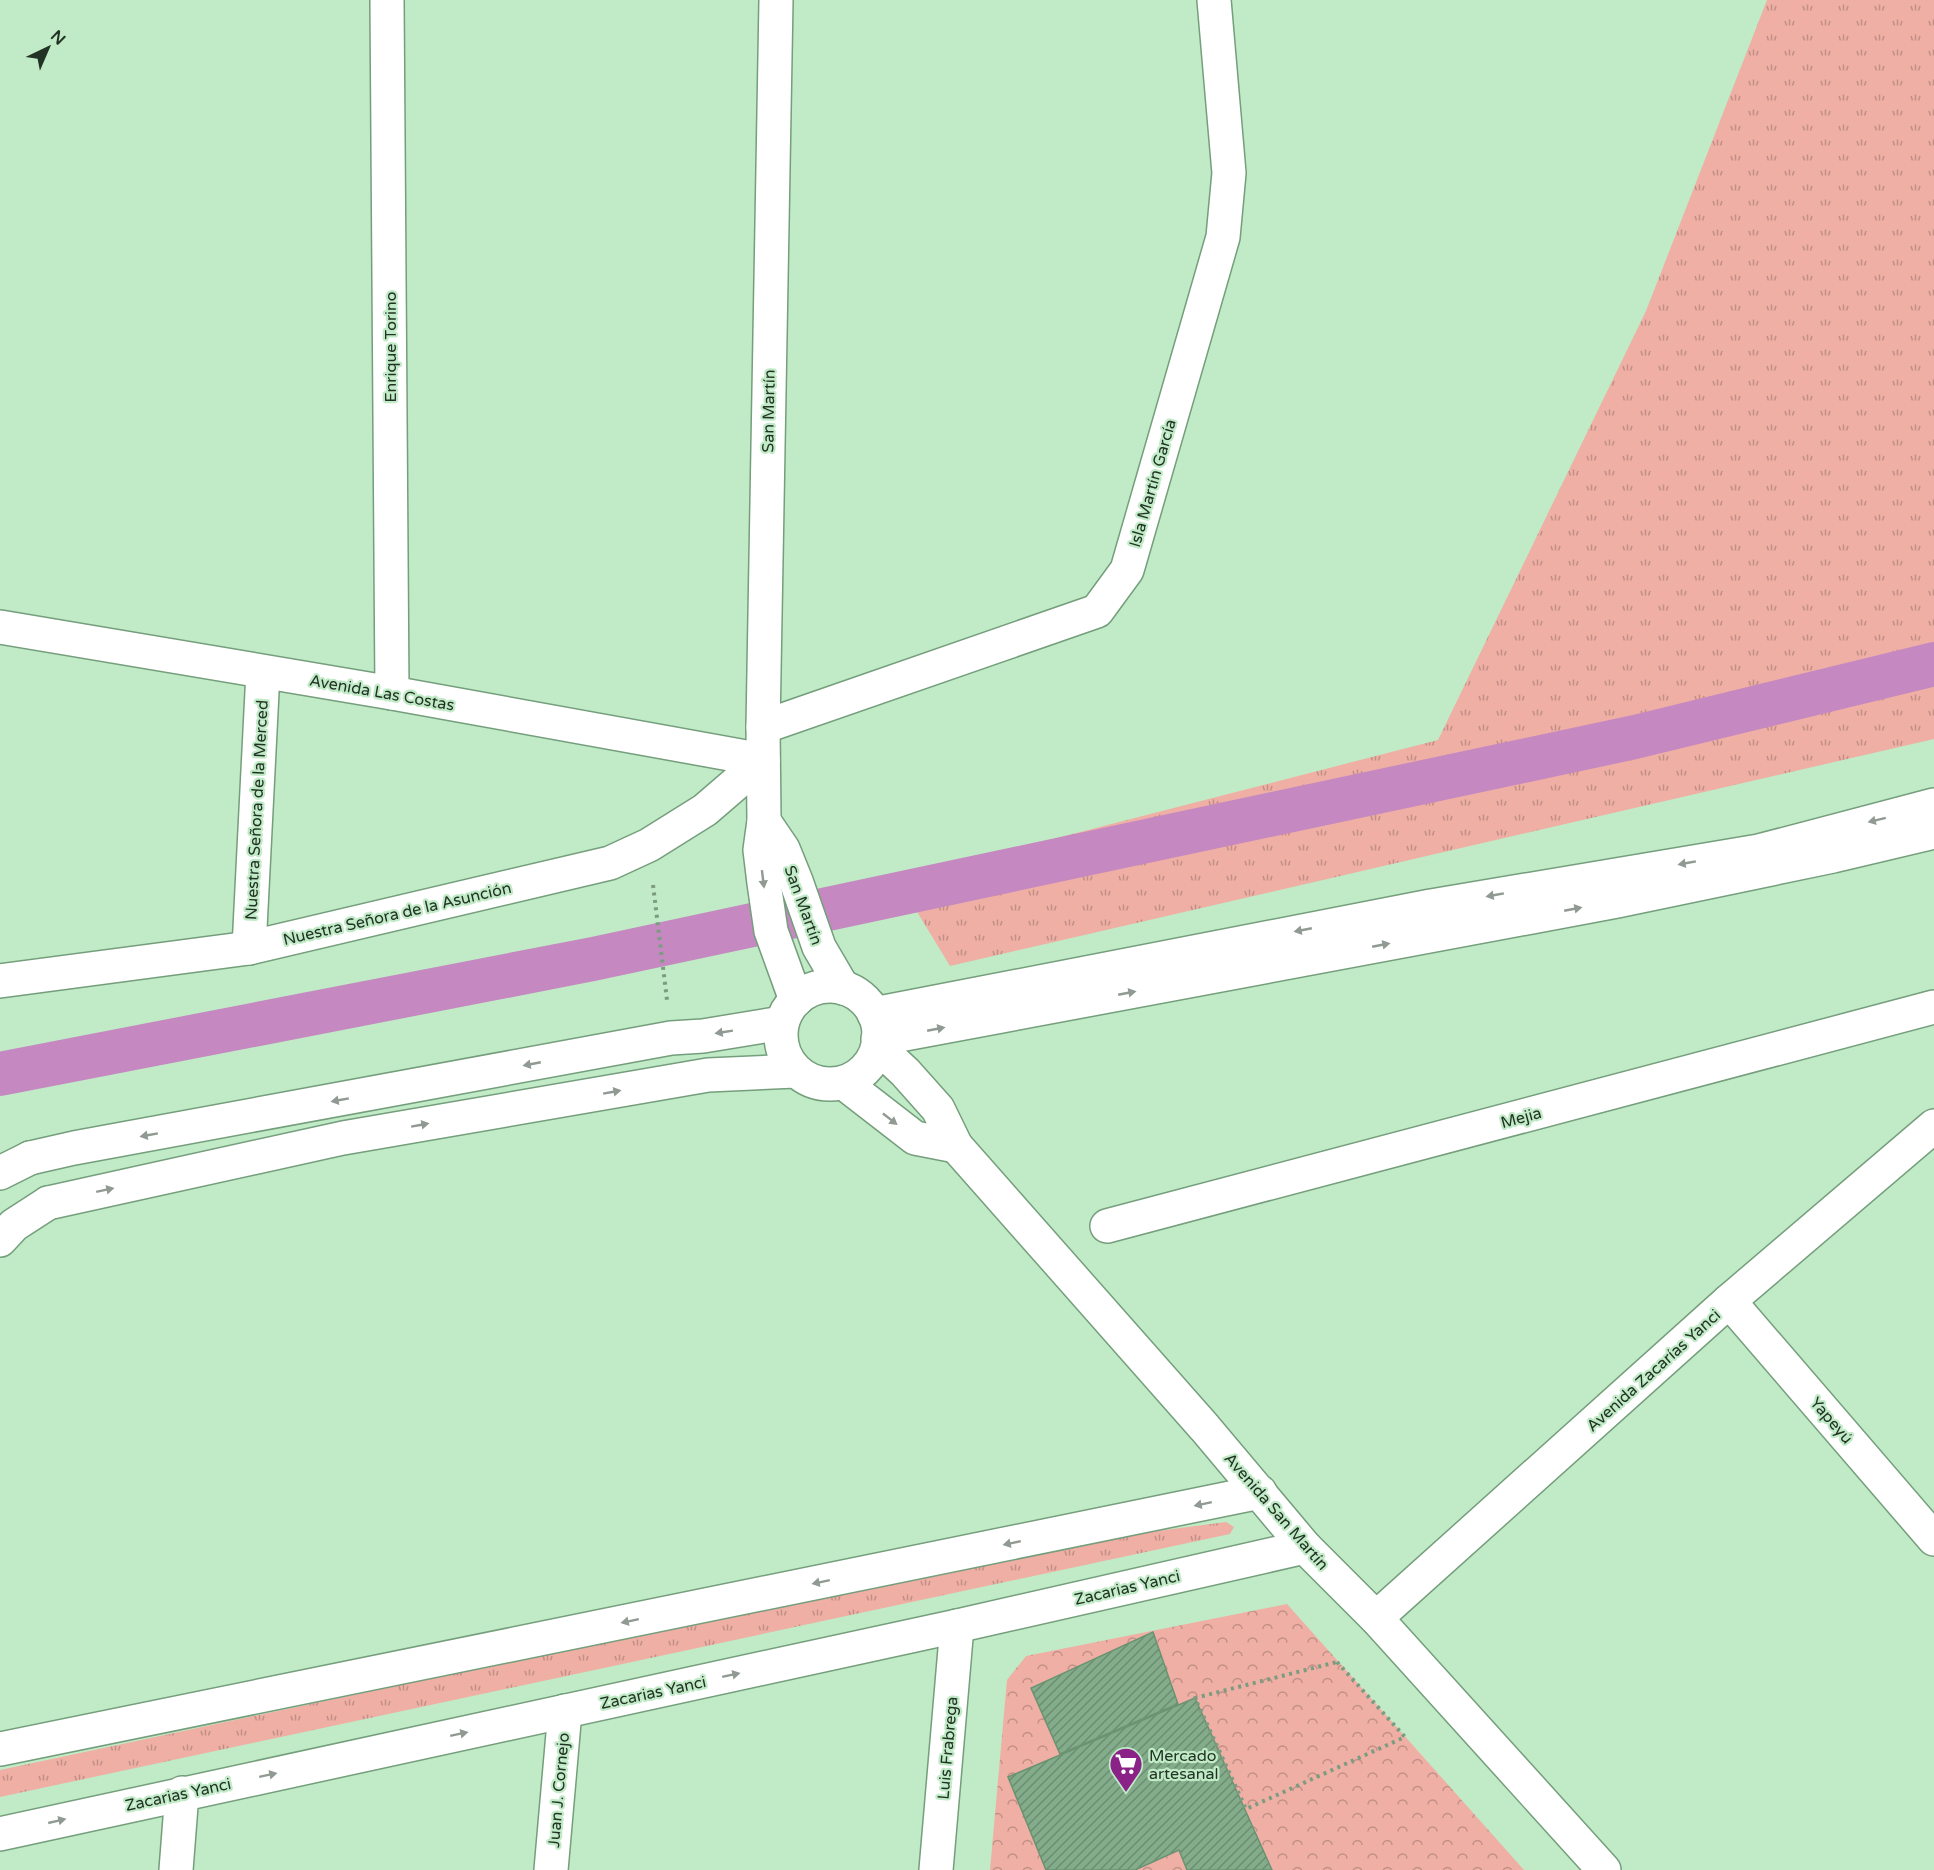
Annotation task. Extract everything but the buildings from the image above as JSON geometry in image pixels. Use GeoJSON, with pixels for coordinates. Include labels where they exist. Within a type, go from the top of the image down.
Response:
{"type":"FeatureCollection","features":[{"type":"Feature","properties":{"kind":"street","name":"Enrique Torino"},"geometry":{"type":"LineString","coordinates":[[387,0],[392,693]]}},
{"type":"Feature","properties":{"kind":"street","name":"San Martín"},"geometry":{"type":"LineString","coordinates":[[776,0],[763,727],[764,821],[760,850],[771,931],[780,954],[789,1012]]}},
{"type":"Feature","properties":{"kind":"street","name":"Isla Martín García"},"geometry":{"type":"LineString","coordinates":[[763,727],[1097,611],[1126,570],[1223,237],[1229,173],[1214,0]]}},
{"type":"Feature","properties":{"kind":"street","name":"Avenida Las Costas"},"geometry":{"type":"LineString","coordinates":[[0,627],[392,693],[763,760]]}},
{"type":"Feature","properties":{"kind":"street","name":"Nuestra Señora de la Merced"},"geometry":{"type":"LineString","coordinates":[[249,948],[263,672]]}},
{"type":"Feature","properties":{"kind":"street","name":"Nuestra Señora de la Asunción"},"geometry":{"type":"LineString","coordinates":[[0,981],[249,948],[610,863],[649,845],[705,810],[763,760]]}},
{"type":"Feature","properties":{"kind":"street"},"geometry":{"type":"LineString","coordinates":[[877,1033],[1431,906],[1759,850],[1934,806]]}},
{"type":"Feature","properties":{"kind":"street","name":"San Martín"},"geometry":{"type":"LineString","coordinates":[[764,821],[783,849],[819,947],[843,988]]}},
{"type":"Feature","properties":{"kind":"street"},"geometry":{"type":"LineString","coordinates":[[877,1033],[1617,901],[1833,856],[1934,832]]}},
{"type":"Feature","properties":{"kind":"street"},"geometry":{"type":"LineString","coordinates":[[0,1173],[30,1158],[74,1148],[671,1038],[703,1036],[789,1012],[816,988],[833,986],[843,988],[864,1000],[877,1033],[871,1063],[859,1076],[844,1083],[827,1084],[810,1080],[795,1071],[785,1057],[781,1041],[789,1012]]}},
{"type":"Feature","properties":{"kind":"street","name":"Mejia"},"geometry":{"type":"LineString","coordinates":[[1107,1226],[1934,1007]]}},
{"type":"Feature","properties":{"kind":"street","name":"Avenida San Martín"},"geometry":{"type":"LineString","coordinates":[[877,1033],[905,1072],[938,1109],[956,1146],[1205,1428],[1305,1547],[1376,1618],[1604,1870]]}},
{"type":"Feature","properties":{"kind":"street"},"geometry":{"type":"LineString","coordinates":[[0,1240],[14,1225],[48,1203],[343,1138],[708,1075],[795,1071]]}},
{"type":"Feature","properties":{"kind":"street"},"geometry":{"type":"LineString","coordinates":[[844,1083],[915,1138],[956,1146]]}},
{"type":"Feature","properties":{"kind":"street","name":"Avenida Zacarías Yanci"},"geometry":{"type":"LineString","coordinates":[[1376,1618],[1729,1301],[1934,1126]]}},
{"type":"Feature","properties":{"kind":"street","name":"Yapeyú"},"geometry":{"type":"LineString","coordinates":[[1729,1301],[1934,1539]]}},
{"type":"Feature","properties":{"kind":"street"},"geometry":{"type":"LineString","coordinates":[[0,1749],[1260,1492]]}},
{"type":"Feature","properties":{"kind":"street","name":"Zacarias Yanci"},"geometry":{"type":"LineString","coordinates":[[0,1834],[957,1626],[1305,1547]]}},
{"type":"Feature","properties":{"kind":"street","name":"Luis Frabrega"},"geometry":{"type":"LineString","coordinates":[[936,1870],[957,1626]]}},
{"type":"Feature","properties":{"kind":"street","name":"Juan J. Cornejo"},"geometry":{"type":"LineString","coordinates":[[551,1870],[565,1711]]}},
{"type":"Feature","properties":{"kind":"street"},"geometry":{"type":"LineString","coordinates":[[176,1870],[182,1793]]}},
{"type":"Feature","properties":{"kind":"path"},"geometry":{"type":"LineString","coordinates":[[652,878],[667,1000]]}},
{"type":"Feature","properties":{"kind":"path"},"geometry":{"type":"LineString","coordinates":[[1337,1662],[1405,1737],[1246,1809],[1195,1698],[1337,1662]]}},
{"type":"Feature","properties":{"kind":"green space"},"geometry":{"type":"Polygon","coordinates":[[[1767,0],[1934,0],[1934,739],[950,966],[897,879],[1438,740],[1646,311],[1767,0]]]}},
{"type":"Feature","properties":{"kind":"green space"},"geometry":{"type":"Polygon","coordinates":[[[1226,1522],[1234,1527],[1230,1534],[0,1797],[0,1770],[1073,1542],[1226,1522]]]}},
{"type":"Feature","properties":{"kind":"green space","name":"Mercado artesanal"},"geometry":{"type":"Polygon","coordinates":[[[1287,1604],[1524,1870],[990,1870],[1007,1680],[1026,1656],[1287,1604]]]}},
{"type":"Feature","properties":{"kind":"waterway"},"geometry":{"type":"LineString","coordinates":[[0,1074],[593,959],[1635,737],[1934,664]]}},
{"type":"Feature","properties":{"kind":"place","name":"Mercado artesanal"},"geometry":{"type":"Point","coordinates":[1126,1793]}}]}
